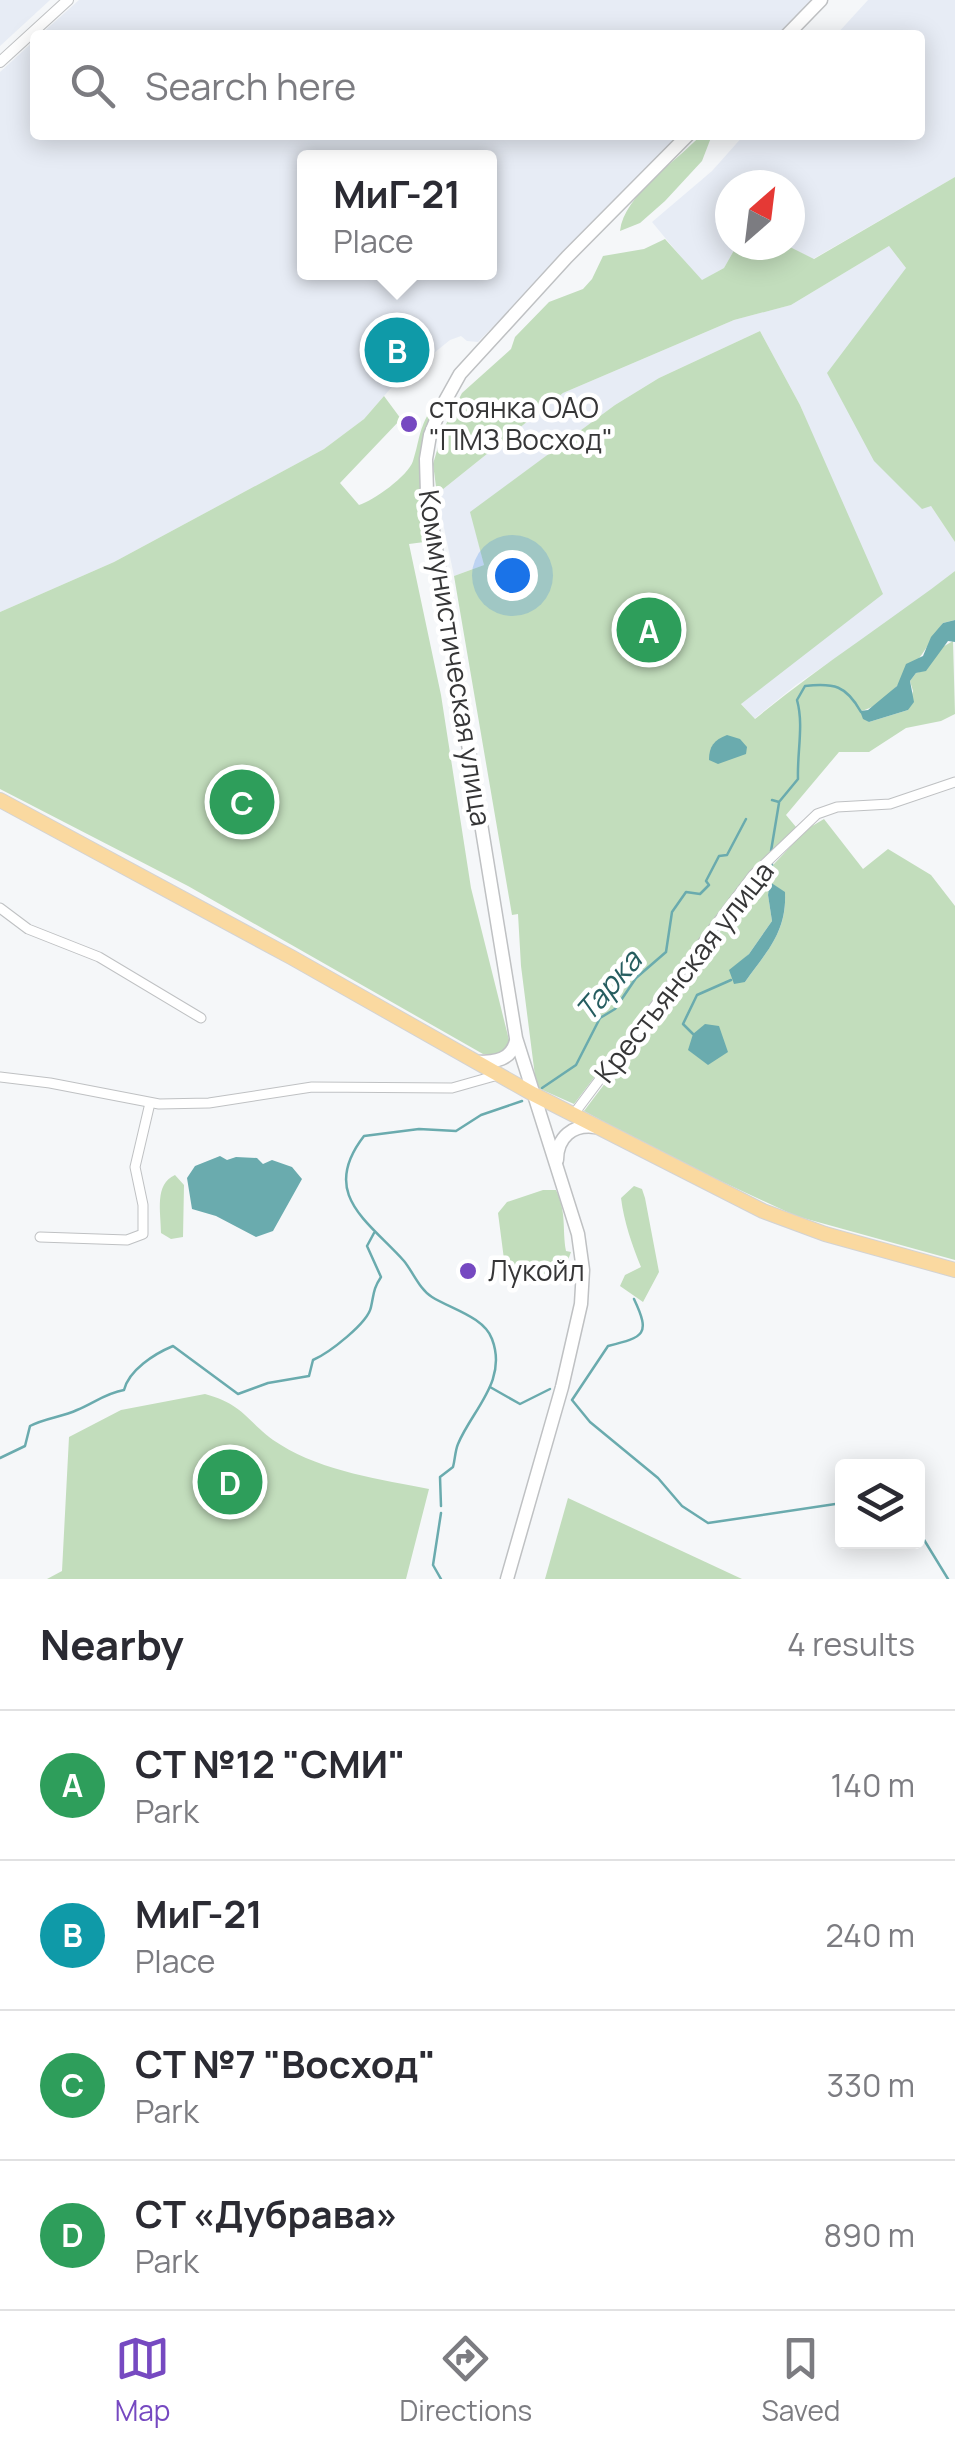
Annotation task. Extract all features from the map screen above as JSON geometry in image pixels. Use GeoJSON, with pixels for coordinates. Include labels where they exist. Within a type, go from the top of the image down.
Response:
{"type":"FeatureCollection","features":[{"type":"Feature","properties":{"kind":"main road"},"geometry":{"type":"LineString","coordinates":[[791,30],[821,0]]}},
{"type":"Feature","properties":{"kind":"main road","name":"Коммунистическая улица"},"geometry":{"type":"LineString","coordinates":[[507,1579],[556,1411],[581,1304],[581,1246],[516,1038],[427,493],[428,443],[450,391],[472,358],[683,140]]}},
{"type":"Feature","properties":{"kind":"main road"},"geometry":{"type":"LineString","coordinates":[[0,800],[533,1094],[577,1111],[596,1127],[789,1222],[955,1270]]}},
{"type":"Feature","properties":{"kind":"main road"},"geometry":{"type":"LineString","coordinates":[[477,1062],[503,1059],[511,1054],[516,1038]]}},
{"type":"Feature","properties":{"kind":"main road"},"geometry":{"type":"LineString","coordinates":[[560,1177],[556,1154],[565,1136],[582,1126],[596,1127]]}},
{"type":"Feature","properties":{"kind":"street"},"geometry":{"type":"LineString","coordinates":[[35,30],[68,0]]}},
{"type":"Feature","properties":{"kind":"street"},"geometry":{"type":"LineString","coordinates":[[0,62],[30,35]]}},
{"type":"Feature","properties":{"kind":"street","name":"Крестьянская улица"},"geometry":{"type":"LineString","coordinates":[[577,1111],[754,874],[817,814],[837,807],[890,804],[955,782]]}},
{"type":"Feature","properties":{"kind":"street"},"geometry":{"type":"LineString","coordinates":[[0,908],[28,929],[99,957],[201,1018]]}},
{"type":"Feature","properties":{"kind":"street"},"geometry":{"type":"LineString","coordinates":[[0,1077],[150,1103],[209,1103],[312,1087],[452,1088],[498,1074]]}},
{"type":"Feature","properties":{"kind":"street"},"geometry":{"type":"LineString","coordinates":[[40,1238],[127,1240],[143,1234],[143,1205],[135,1167],[150,1103]]}},
{"type":"Feature","properties":{"kind":"shaded area"},"geometry":{"type":"Polygon","coordinates":[[[0,0],[50,0],[0,46],[0,0]]]}},
{"type":"Feature","properties":{"kind":"shaded area"},"geometry":{"type":"Polygon","coordinates":[[[79,0],[814,0],[784,30],[46,30],[79,0]]]}},
{"type":"Feature","properties":{"kind":"shaded area"},"geometry":{"type":"Polygon","coordinates":[[[868,0],[955,0],[955,177],[813,259],[805,255],[805,170],[715,170],[715,260],[729,260],[724,268],[701,281],[652,222],[712,171],[740,140],[925,140],[925,30],[841,30],[868,0]]]}},
{"type":"Feature","properties":{"kind":"shaded area"},"geometry":{"type":"Polygon","coordinates":[[[30,45],[30,140],[676,140],[478,342],[461,336],[450,340],[391,388],[364,419],[324,449],[114,562],[0,612],[0,72],[30,45]]]}},
{"type":"Feature","properties":{"kind":"shaded area"},"geometry":{"type":"Polygon","coordinates":[[[889,246],[906,268],[931,506],[955,542],[955,571],[896,617],[796,685],[754,719],[741,703],[787,666],[836,491],[800,405],[760,331],[659,378],[615,405],[471,512],[484,565],[454,576],[437,494],[563,393],[734,320],[791,305],[889,246]]]}},
{"type":"Feature","properties":{"kind":"green space"},"geometry":{"type":"Polygon","coordinates":[[[696,140],[710,140],[702,161],[665,201],[640,223],[620,231],[631,204],[696,140]]]}},
{"type":"Feature","properties":{"kind":"green space"},"geometry":{"type":"Polygon","coordinates":[[[955,177],[955,542],[931,506],[922,509],[874,461],[827,373],[906,268],[889,246],[791,305],[734,320],[563,393],[437,494],[433,464],[443,430],[462,393],[511,349],[515,337],[549,302],[583,289],[603,256],[644,249],[665,239],[702,280],[724,268],[729,260],[805,260],[805,254],[814,259],[955,177]]]}},
{"type":"Feature","properties":{"kind":"green space"},"geometry":{"type":"Polygon","coordinates":[[[760,331],[800,405],[883,594],[741,704],[755,719],[955,571],[955,620],[943,623],[896,687],[873,707],[861,711],[869,722],[908,710],[913,691],[910,681],[916,673],[926,670],[939,649],[953,641],[955,714],[906,728],[869,752],[839,752],[786,815],[796,827],[749,874],[574,1104],[538,1088],[535,1076],[518,914],[512,915],[454,576],[484,565],[470,512],[615,405],[659,378],[760,331]]]}},
{"type":"Feature","properties":{"kind":"green space"},"geometry":{"type":"Polygon","coordinates":[[[384,396],[401,419],[340,483],[359,505],[389,487],[410,467],[424,423],[431,409],[434,411],[424,448],[432,541],[409,544],[441,695],[471,888],[510,1044],[500,1056],[483,1054],[188,886],[0,789],[0,612],[114,562],[324,449],[364,419],[384,396]]]}},
{"type":"Feature","properties":{"kind":"green space"},"geometry":{"type":"Polygon","coordinates":[[[824,819],[863,869],[888,849],[931,875],[955,906],[955,1260],[796,1216],[669,1157],[584,1111],[760,879],[807,829],[824,819]],[[771,883],[768,895],[772,921],[734,968],[745,982],[779,930],[785,893],[771,883]]]}},
{"type":"Feature","properties":{"kind":"green space"},"geometry":{"type":"Polygon","coordinates":[[[175,1175],[184,1185],[183,1237],[171,1239],[161,1233],[160,1200],[164,1185],[175,1175]]]}},
{"type":"Feature","properties":{"kind":"green space"},"geometry":{"type":"Polygon","coordinates":[[[634,1186],[642,1189],[645,1198],[659,1272],[643,1302],[620,1286],[625,1275],[641,1267],[621,1198],[634,1186]]]}},
{"type":"Feature","properties":{"kind":"green space"},"geometry":{"type":"Polygon","coordinates":[[[543,1190],[556,1190],[563,1214],[566,1251],[571,1252],[565,1268],[517,1277],[505,1267],[498,1213],[507,1202],[543,1190]]]}},
{"type":"Feature","properties":{"kind":"green space"},"geometry":{"type":"Polygon","coordinates":[[[205,1394],[230,1404],[270,1438],[315,1462],[429,1489],[406,1579],[47,1579],[62,1571],[69,1437],[121,1410],[205,1394]]]}},
{"type":"Feature","properties":{"kind":"green space"},"geometry":{"type":"Polygon","coordinates":[[[568,1498],[742,1579],[545,1579],[568,1498]]]}},
{"type":"Feature","properties":{"kind":"water"},"geometry":{"type":"Polygon","coordinates":[[[955,620],[955,642],[948,641],[926,671],[916,673],[910,681],[914,702],[908,710],[869,722],[863,719],[860,711],[868,710],[897,686],[906,664],[923,656],[931,637],[943,623],[955,620]]]}},
{"type":"Feature","properties":{"kind":"water"},"geometry":{"type":"Polygon","coordinates":[[[727,735],[740,739],[747,747],[746,754],[718,764],[709,760],[713,744],[727,735]]]}},
{"type":"Feature","properties":{"kind":"water"},"geometry":{"type":"Polygon","coordinates":[[[770,882],[785,892],[783,919],[768,950],[745,982],[734,984],[729,970],[749,954],[772,921],[770,882]]]}},
{"type":"Feature","properties":{"kind":"water"},"geometry":{"type":"Polygon","coordinates":[[[705,1024],[719,1026],[728,1052],[708,1065],[688,1050],[693,1034],[705,1024]]]}},
{"type":"Feature","properties":{"kind":"water"},"geometry":{"type":"Polygon","coordinates":[[[220,1156],[227,1160],[257,1158],[263,1164],[272,1160],[292,1167],[302,1179],[273,1231],[256,1237],[216,1216],[192,1209],[187,1178],[195,1166],[220,1156]]]}},
{"type":"Feature","properties":{"kind":"waterway","name":"Тарка"},"geometry":{"type":"LineString","coordinates":[[772,800],[779,802],[798,779],[797,700],[805,686],[838,688],[850,696],[861,712]]}},
{"type":"Feature","properties":{"kind":"waterway"},"geometry":{"type":"LineString","coordinates":[[771,851],[779,803]]}},
{"type":"Feature","properties":{"kind":"waterway","name":"Тарка"},"geometry":{"type":"LineString","coordinates":[[542,1088],[576,1065],[600,1018],[615,1009],[636,978],[666,952],[672,912],[686,892],[700,894],[709,885],[706,881],[719,856],[727,855],[746,819]]}},
{"type":"Feature","properties":{"kind":"waterway"},"geometry":{"type":"LineString","coordinates":[[770,883],[772,864]]}},
{"type":"Feature","properties":{"kind":"waterway"},"geometry":{"type":"LineString","coordinates":[[693,1034],[683,1024],[697,995],[731,980]]}},
{"type":"Feature","properties":{"kind":"waterway","name":"Тарка"},"geometry":{"type":"LineString","coordinates":[[441,1506],[440,1477],[453,1467],[458,1444],[492,1382],[496,1354],[492,1339],[475,1319],[424,1290],[354,1205],[347,1190],[346,1174],[351,1156],[364,1136],[419,1129],[456,1131],[481,1115],[522,1101]]}},
{"type":"Feature","properties":{"kind":"waterway"},"geometry":{"type":"LineString","coordinates":[[0,1458],[25,1446],[30,1426],[124,1390],[143,1364],[173,1346],[238,1394],[268,1383],[309,1376],[313,1360],[347,1337],[368,1314],[381,1277],[367,1246],[374,1233]]}},
{"type":"Feature","properties":{"kind":"waterway"},"geometry":{"type":"LineString","coordinates":[[634,1299],[642,1320],[641,1333],[608,1346],[572,1400],[590,1422],[658,1478],[682,1506],[708,1523],[835,1504]]}},
{"type":"Feature","properties":{"kind":"waterway"},"geometry":{"type":"LineString","coordinates":[[490,1387],[520,1404],[550,1389]]}},
{"type":"Feature","properties":{"kind":"waterway","name":"Тарка"},"geometry":{"type":"LineString","coordinates":[[441,1513],[433,1565],[441,1579]]}},
{"type":"Feature","properties":{"kind":"waterway"},"geometry":{"type":"LineString","coordinates":[[925,1541],[948,1579]]}},
{"type":"Feature","properties":{"kind":"place","name":"МиГ-21"},"geometry":{"type":"Point","coordinates":[397,350]}},
{"type":"Feature","properties":{"kind":"place","name":"стоянка ОАО \"ПМЗ Восход\""},"geometry":{"type":"Point","coordinates":[409,424]}},
{"type":"Feature","properties":{"kind":"place","name":"СТ №12 \"СМИ\""},"geometry":{"type":"Point","coordinates":[649,630]}},
{"type":"Feature","properties":{"kind":"place","name":"СТ №7 \"Восход\""},"geometry":{"type":"Point","coordinates":[242,802]}},
{"type":"Feature","properties":{"kind":"place","name":"Лукойл"},"geometry":{"type":"Point","coordinates":[468,1271]}},
{"type":"Feature","properties":{"kind":"place","name":"СТ «Дубрава»"},"geometry":{"type":"Point","coordinates":[230,1482]}}]}
